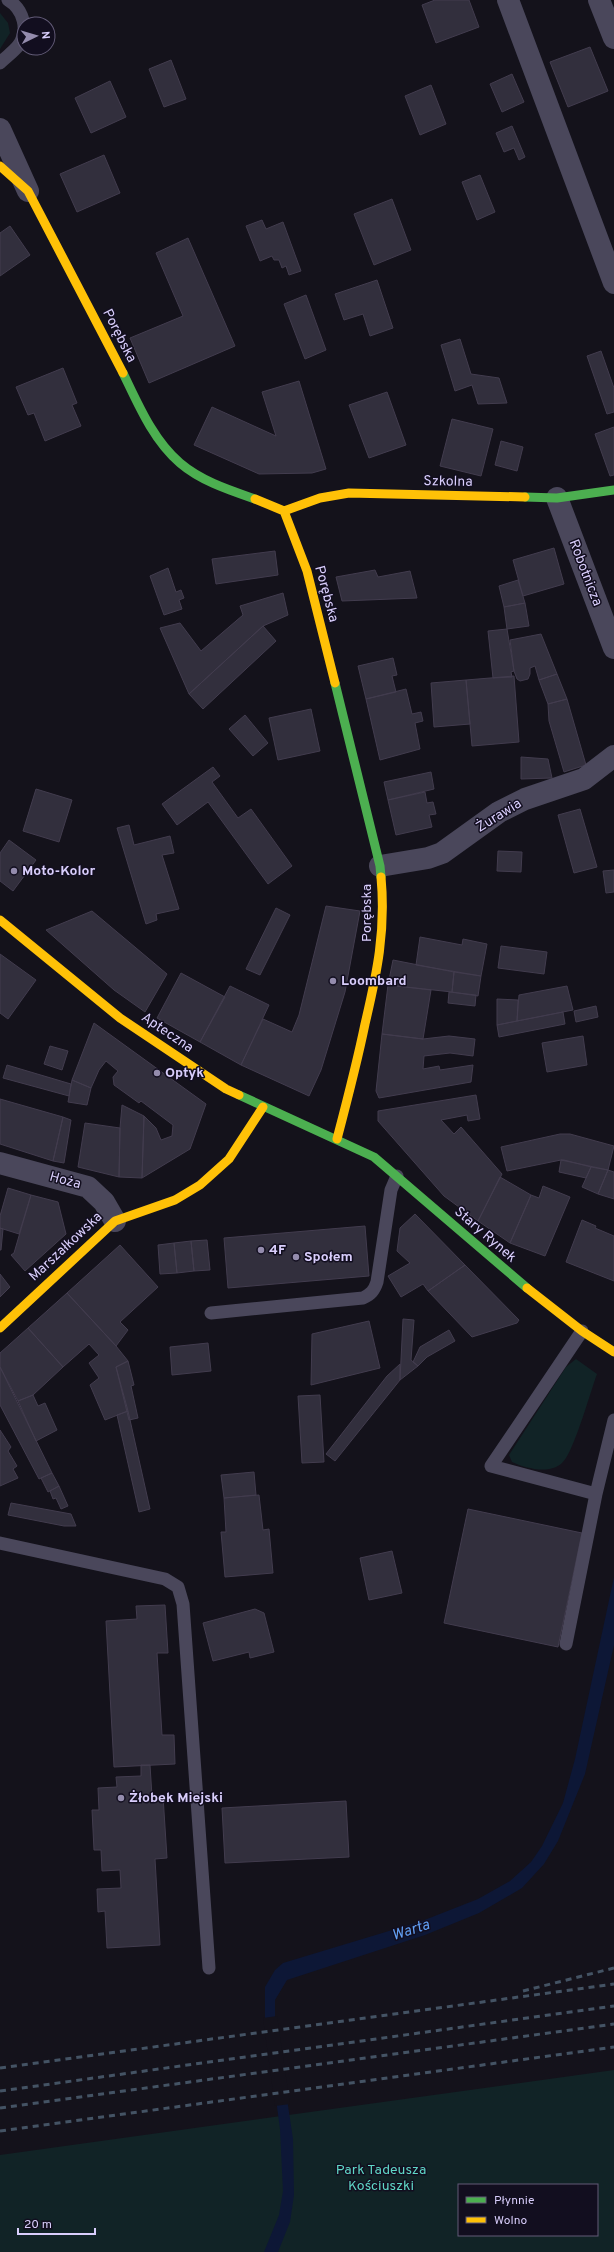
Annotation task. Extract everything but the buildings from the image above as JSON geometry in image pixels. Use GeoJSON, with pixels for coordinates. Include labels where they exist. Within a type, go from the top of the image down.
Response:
{"type":"FeatureCollection","features":[{"type":"Feature","properties":{"kind":"street"},"geometry":{"type":"LineString","coordinates":[[508,0],[614,283]]}},
{"type":"Feature","properties":{"kind":"street"},"geometry":{"type":"LineString","coordinates":[[599,0],[614,38]]}},
{"type":"Feature","properties":{"kind":"street"},"geometry":{"type":"LineString","coordinates":[[0,129],[28,191]]}},
{"type":"Feature","properties":{"kind":"street","name":"Porębska"},"geometry":{"type":"LineString","coordinates":[[0,166],[28,191],[147,420],[163,445],[180,464],[214,483],[256,498],[284,511],[296,538],[307,571],[380,866],[383,899],[380,958],[352,1084],[337,1139]]}},
{"type":"Feature","properties":{"kind":"street","name":"Szkolna"},"geometry":{"type":"LineString","coordinates":[[284,511],[320,498],[349,493],[557,498],[614,490]]}},
{"type":"Feature","properties":{"kind":"street","name":"Robotnicza"},"geometry":{"type":"LineString","coordinates":[[557,498],[614,648]]}},
{"type":"Feature","properties":{"kind":"street","name":"Żurawia"},"geometry":{"type":"LineString","coordinates":[[380,866],[428,858],[442,853],[499,812],[525,799],[584,779],[614,756]]}},
{"type":"Feature","properties":{"kind":"street","name":"Apteczna"},"geometry":{"type":"LineString","coordinates":[[0,920],[120,1018],[226,1089],[263,1107],[337,1139]]}},
{"type":"Feature","properties":{"kind":"street","name":"Marszałkowska"},"geometry":{"type":"LineString","coordinates":[[0,1328],[115,1221],[175,1200],[200,1185],[229,1159],[263,1107]]}},
{"type":"Feature","properties":{"kind":"street","name":"Stary Rynek"},"geometry":{"type":"LineString","coordinates":[[337,1139],[374,1157],[501,1268],[582,1331],[614,1352]]}},
{"type":"Feature","properties":{"kind":"street","name":"Hoża"},"geometry":{"type":"LineString","coordinates":[[0,1163],[88,1187],[104,1202],[115,1221]]}},
{"type":"Feature","properties":{"kind":"lane"},"geometry":{"type":"LineString","coordinates":[[0,63],[18,46],[23,37],[23,18],[19,8],[8,0]]}},
{"type":"Feature","properties":{"kind":"lane"},"geometry":{"type":"LineString","coordinates":[[211,1313],[363,1298],[371,1294],[377,1282],[391,1190],[397,1176]]}},
{"type":"Feature","properties":{"kind":"lane"},"geometry":{"type":"LineString","coordinates":[[582,1331],[491,1466],[596,1494]]}},
{"type":"Feature","properties":{"kind":"lane"},"geometry":{"type":"LineString","coordinates":[[566,1644],[596,1494],[614,1420]]}},
{"type":"Feature","properties":{"kind":"lane"},"geometry":{"type":"LineString","coordinates":[[0,1543],[165,1579],[178,1587],[183,1604],[210,1968]]}},
{"type":"Feature","properties":{"kind":"green space"},"geometry":{"type":"Polygon","coordinates":[[[0,13],[8,23],[10,33],[0,49],[0,13]]]}},
{"type":"Feature","properties":{"kind":"green space"},"geometry":{"type":"Polygon","coordinates":[[[576,1359],[597,1374],[576,1436],[566,1458],[557,1467],[544,1470],[530,1468],[512,1462],[509,1455],[566,1367],[576,1359]]]}},
{"type":"Feature","properties":{"kind":"green space","name":"Park Tadeusza Kościuszki"},"geometry":{"type":"Polygon","coordinates":[[[614,2070],[614,2252],[0,2252],[0,2155],[614,2070]]]}},
{"type":"Feature","properties":{"kind":"water","name":"Warta"},"geometry":{"type":"Polygon","coordinates":[[[614,1577],[614,1645],[585,1774],[558,1841],[544,1864],[522,1888],[479,1913],[425,1935],[287,1980],[275,2000],[275,2018],[293,2139],[294,2195],[290,2222],[278,2252],[264,2252],[279,2215],[283,2191],[280,2129],[265,2018],[265,1987],[275,1970],[283,1963],[422,1921],[478,1899],[510,1881],[531,1862],[542,1846],[563,1803],[575,1759],[614,1577]]]}},
{"type":"Feature","properties":{"kind":"pier"},"geometry":{"type":"Polygon","coordinates":[[[277,2016],[290,2104],[275,2106],[263,2018],[277,2016]]]}},
{"type":"Feature","properties":{"kind":"railway"},"geometry":{"type":"LineString","coordinates":[[523,1991],[614,1968]]}},
{"type":"Feature","properties":{"kind":"railway"},"geometry":{"type":"LineString","coordinates":[[0,2068],[614,1984]]}},
{"type":"Feature","properties":{"kind":"railway"},"geometry":{"type":"LineString","coordinates":[[0,2091],[614,2006]]}},
{"type":"Feature","properties":{"kind":"railway"},"geometry":{"type":"LineString","coordinates":[[0,2108],[614,2024]]}},
{"type":"Feature","properties":{"kind":"railway"},"geometry":{"type":"LineString","coordinates":[[0,2131],[614,2047]]}},
{"type":"Feature","properties":{"kind":"traffic: fast"},"geometry":{"type":"LineString","coordinates":[[123,373],[147,421],[170,454],[188,469],[206,480],[255,499]]}},
{"type":"Feature","properties":{"kind":"traffic: fast"},"geometry":{"type":"LineString","coordinates":[[525,497],[557,498],[614,490]]}},
{"type":"Feature","properties":{"kind":"traffic: fast"},"geometry":{"type":"LineString","coordinates":[[335,683],[380,866],[381,877]]}},
{"type":"Feature","properties":{"kind":"traffic: fast"},"geometry":{"type":"LineString","coordinates":[[239,1095],[374,1157],[527,1288]]}},
{"type":"Feature","properties":{"kind":"traffic: slow"},"geometry":{"type":"LineString","coordinates":[[0,166],[28,191],[123,373]]}},
{"type":"Feature","properties":{"kind":"traffic: slow"},"geometry":{"type":"LineString","coordinates":[[284,511],[320,498],[349,493],[525,497]]}},
{"type":"Feature","properties":{"kind":"traffic: slow"},"geometry":{"type":"LineString","coordinates":[[255,499],[284,511],[307,571],[335,683]]}},
{"type":"Feature","properties":{"kind":"traffic: slow"},"geometry":{"type":"LineString","coordinates":[[337,1139],[359,1053],[377,969],[382,916],[381,877]]}},
{"type":"Feature","properties":{"kind":"traffic: slow"},"geometry":{"type":"LineString","coordinates":[[0,920],[120,1018],[226,1089],[239,1095]]}},
{"type":"Feature","properties":{"kind":"traffic: slow"},"geometry":{"type":"LineString","coordinates":[[0,1328],[115,1221],[175,1200],[200,1185],[229,1159],[263,1107]]}},
{"type":"Feature","properties":{"kind":"traffic: slow"},"geometry":{"type":"LineString","coordinates":[[527,1288],[582,1331],[614,1352]]}},
{"type":"Feature","properties":{"kind":"place","name":"Moto-Kolor"},"geometry":{"type":"Point","coordinates":[14,871]}},
{"type":"Feature","properties":{"kind":"place","name":"Loombard"},"geometry":{"type":"Point","coordinates":[333,981]}},
{"type":"Feature","properties":{"kind":"place","name":"Optyk"},"geometry":{"type":"Point","coordinates":[157,1073]}},
{"type":"Feature","properties":{"kind":"place","name":"4F"},"geometry":{"type":"Point","coordinates":[261,1250]}},
{"type":"Feature","properties":{"kind":"place","name":"Społem"},"geometry":{"type":"Point","coordinates":[296,1257]}},
{"type":"Feature","properties":{"kind":"place","name":"Żłobek Miejski"},"geometry":{"type":"Point","coordinates":[121,1798]}}]}
